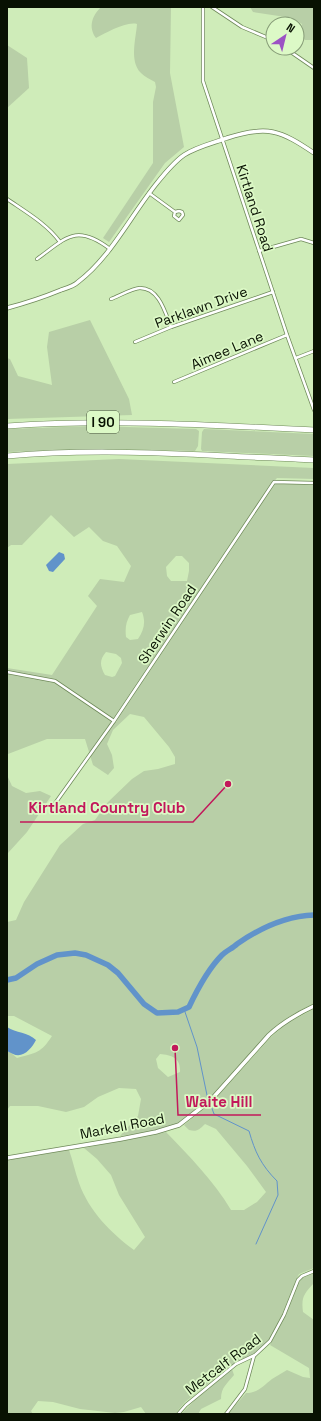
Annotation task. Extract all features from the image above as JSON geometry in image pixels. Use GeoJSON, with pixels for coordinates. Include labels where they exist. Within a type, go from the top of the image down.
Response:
{"type":"FeatureCollection","features":[{"type":"Feature","properties":{"kind":"highway","name":"I 90"},"geometry":{"type":"LineString","coordinates":[[7,426],[106,422],[200,424],[314,430]]}},
{"type":"Feature","properties":{"kind":"highway","name":"I 90"},"geometry":{"type":"LineString","coordinates":[[7,456],[82,452],[314,460]]}},
{"type":"Feature","properties":{"kind":"main road"},"geometry":{"type":"LineString","coordinates":[[7,308],[38,299],[77,283],[101,261],[149,193],[170,168],[185,154],[253,131],[268,131],[291,138],[314,153]]}},
{"type":"Feature","properties":{"kind":"main road","name":"Markell Road"},"geometry":{"type":"LineString","coordinates":[[7,1158],[156,1132],[179,1125],[211,1100],[269,1035],[288,1019],[314,1006]]}},
{"type":"Feature","properties":{"kind":"street","name":"Kirtland Road"},"geometry":{"type":"LineString","coordinates":[[202,7],[203,81],[287,335],[314,410]]}},
{"type":"Feature","properties":{"kind":"street"},"geometry":{"type":"LineString","coordinates":[[212,7],[242,27],[265,37]]}},
{"type":"Feature","properties":{"kind":"street"},"geometry":{"type":"LineString","coordinates":[[297,56],[314,68]]}},
{"type":"Feature","properties":{"kind":"street"},"geometry":{"type":"LineString","coordinates":[[149,193],[175,212]]}},
{"type":"Feature","properties":{"kind":"street"},"geometry":{"type":"LineString","coordinates":[[7,199],[46,226],[55,234],[60,242]]}},
{"type":"Feature","properties":{"kind":"street"},"geometry":{"type":"LineString","coordinates":[[37,259],[60,242],[78,235],[87,235],[96,239],[110,249]]}},
{"type":"Feature","properties":{"kind":"street"},"geometry":{"type":"LineString","coordinates":[[259,251],[302,239],[314,243]]}},
{"type":"Feature","properties":{"kind":"street"},"geometry":{"type":"LineString","coordinates":[[111,299],[139,288],[150,290],[158,298],[171,327]]}},
{"type":"Feature","properties":{"kind":"street","name":"Parklawn Drive"},"geometry":{"type":"LineString","coordinates":[[135,342],[171,327],[273,292]]}},
{"type":"Feature","properties":{"kind":"street","name":"Aimee Lane"},"geometry":{"type":"LineString","coordinates":[[174,382],[287,335]]}},
{"type":"Feature","properties":{"kind":"street"},"geometry":{"type":"LineString","coordinates":[[296,358],[314,351]]}},
{"type":"Feature","properties":{"kind":"street","name":"Sherwin Road"},"geometry":{"type":"LineString","coordinates":[[51,809],[114,721],[274,482],[314,483]]}},
{"type":"Feature","properties":{"kind":"street"},"geometry":{"type":"LineString","coordinates":[[7,672],[55,681],[114,721]]}},
{"type":"Feature","properties":{"kind":"street","name":"Metcalf Road"},"geometry":{"type":"LineString","coordinates":[[178,1414],[186,1405],[236,1364],[254,1355],[270,1341],[284,1316],[298,1280],[302,1276],[314,1271]]}},
{"type":"Feature","properties":{"kind":"street"},"geometry":{"type":"LineString","coordinates":[[226,1414],[244,1389],[254,1355]]}},
{"type":"Feature","properties":{"kind":"green space"},"geometry":{"type":"Polygon","coordinates":[[[101,7],[171,7],[170,73],[184,147],[165,163],[109,242],[103,238],[153,163],[153,102],[156,87],[155,82],[141,73],[135,62],[134,50],[137,24],[127,24],[96,38],[92,30],[92,22],[95,14],[101,7]]]}},
{"type":"Feature","properties":{"kind":"green space"},"geometry":{"type":"Polygon","coordinates":[[[250,7],[314,7],[314,40],[305,40],[305,16],[279,16],[253,12],[250,7]]]}},
{"type":"Feature","properties":{"kind":"green space"},"geometry":{"type":"Polygon","coordinates":[[[7,45],[27,58],[29,88],[7,108],[7,45]]]}},
{"type":"Feature","properties":{"kind":"green space"},"geometry":{"type":"Polygon","coordinates":[[[90,320],[129,399],[132,415],[7,419],[7,358],[10,359],[18,376],[52,385],[47,347],[49,332],[90,320]]]}},
{"type":"Feature","properties":{"kind":"green space"},"geometry":{"type":"Polygon","coordinates":[[[92,426],[196,429],[199,431],[198,446],[195,451],[100,449],[7,452],[7,429],[92,426]]]}},
{"type":"Feature","properties":{"kind":"green space"},"geometry":{"type":"Polygon","coordinates":[[[204,429],[314,434],[314,456],[202,451],[202,432],[204,429]]]}},
{"type":"Feature","properties":{"kind":"green space"},"geometry":{"type":"Polygon","coordinates":[[[119,459],[314,468],[314,479],[277,478],[268,488],[142,680],[275,483],[314,485],[314,1003],[273,1028],[211,1098],[178,1124],[155,1131],[120,1136],[138,1116],[141,1099],[136,1089],[119,1088],[98,1097],[84,1107],[66,1112],[38,1106],[10,1106],[7,1110],[7,1052],[10,1052],[17,1058],[38,1052],[45,1046],[52,1036],[14,1016],[7,1016],[7,922],[16,920],[24,902],[60,845],[83,824],[95,820],[108,802],[132,779],[144,771],[175,764],[175,757],[169,747],[144,717],[130,714],[113,730],[107,744],[112,755],[114,768],[108,775],[93,765],[85,739],[47,739],[8,754],[7,764],[7,668],[52,675],[97,606],[88,596],[100,579],[124,582],[131,566],[117,546],[103,541],[89,527],[74,537],[51,515],[22,545],[11,545],[7,548],[7,464],[119,459]],[[176,556],[166,567],[167,576],[171,581],[187,581],[189,563],[182,556],[176,556]],[[142,612],[130,615],[126,625],[126,637],[130,640],[138,639],[144,626],[142,612]],[[106,652],[102,658],[102,669],[105,675],[112,677],[115,676],[122,663],[121,658],[116,654],[106,652]],[[160,1054],[156,1059],[158,1068],[168,1077],[180,1072],[179,1063],[172,1056],[160,1054]]]}},
{"type":"Feature","properties":{"kind":"green space"},"geometry":{"type":"Polygon","coordinates":[[[7,775],[12,786],[26,793],[40,791],[51,796],[27,832],[8,853],[7,775]]]}},
{"type":"Feature","properties":{"kind":"green space"},"geometry":{"type":"Polygon","coordinates":[[[314,1009],[314,1268],[299,1274],[282,1315],[269,1340],[253,1354],[229,1367],[185,1402],[175,1414],[146,1414],[141,1407],[115,1413],[80,1409],[53,1402],[38,1401],[31,1411],[33,1414],[7,1414],[7,1160],[69,1150],[79,1183],[89,1203],[109,1229],[134,1250],[145,1237],[119,1195],[111,1175],[97,1159],[84,1148],[166,1132],[209,1179],[231,1210],[244,1210],[257,1202],[266,1192],[247,1166],[216,1129],[205,1124],[198,1130],[192,1131],[184,1125],[214,1100],[271,1037],[287,1023],[314,1009]]]}},
{"type":"Feature","properties":{"kind":"green space"},"geometry":{"type":"Polygon","coordinates":[[[314,1273],[314,1283],[306,1293],[302,1303],[303,1312],[314,1320],[314,1414],[228,1414],[246,1393],[250,1393],[263,1387],[272,1379],[287,1370],[303,1377],[310,1378],[309,1368],[270,1345],[286,1315],[298,1284],[302,1278],[314,1273]]]}},
{"type":"Feature","properties":{"kind":"green space"},"geometry":{"type":"Polygon","coordinates":[[[232,1369],[234,1375],[223,1389],[221,1399],[201,1409],[198,1414],[181,1414],[194,1401],[232,1369]]]}},
{"type":"Feature","properties":{"kind":"water"},"geometry":{"type":"Polygon","coordinates":[[[59,552],[64,554],[65,559],[53,572],[49,571],[46,565],[59,552]]]}},
{"type":"Feature","properties":{"kind":"water"},"geometry":{"type":"Polygon","coordinates":[[[7,1027],[29,1035],[36,1040],[27,1052],[17,1055],[7,1051],[7,1027]]]}},
{"type":"Feature","properties":{"kind":"waterway"},"geometry":{"type":"LineString","coordinates":[[7,980],[16,978],[37,964],[57,955],[75,953],[86,955],[108,965],[118,973],[144,1004],[157,1013],[178,1012],[189,1007],[208,973],[225,952],[264,928],[283,920],[314,915]]}},
{"type":"Feature","properties":{"kind":"waterway"},"geometry":{"type":"LineString","coordinates":[[184,1009],[197,1047],[208,1100]]}},
{"type":"Feature","properties":{"kind":"waterway"},"geometry":{"type":"LineString","coordinates":[[210,1103],[214,1114],[249,1131],[259,1158],[277,1181],[278,1195],[256,1244]]}},
{"type":"Feature","properties":{"kind":"place","name":"Kirtland Country Club"},"geometry":{"type":"Point","coordinates":[228,784]}},
{"type":"Feature","properties":{"kind":"place","name":"Waite Hill"},"geometry":{"type":"Point","coordinates":[175,1048]}}]}
